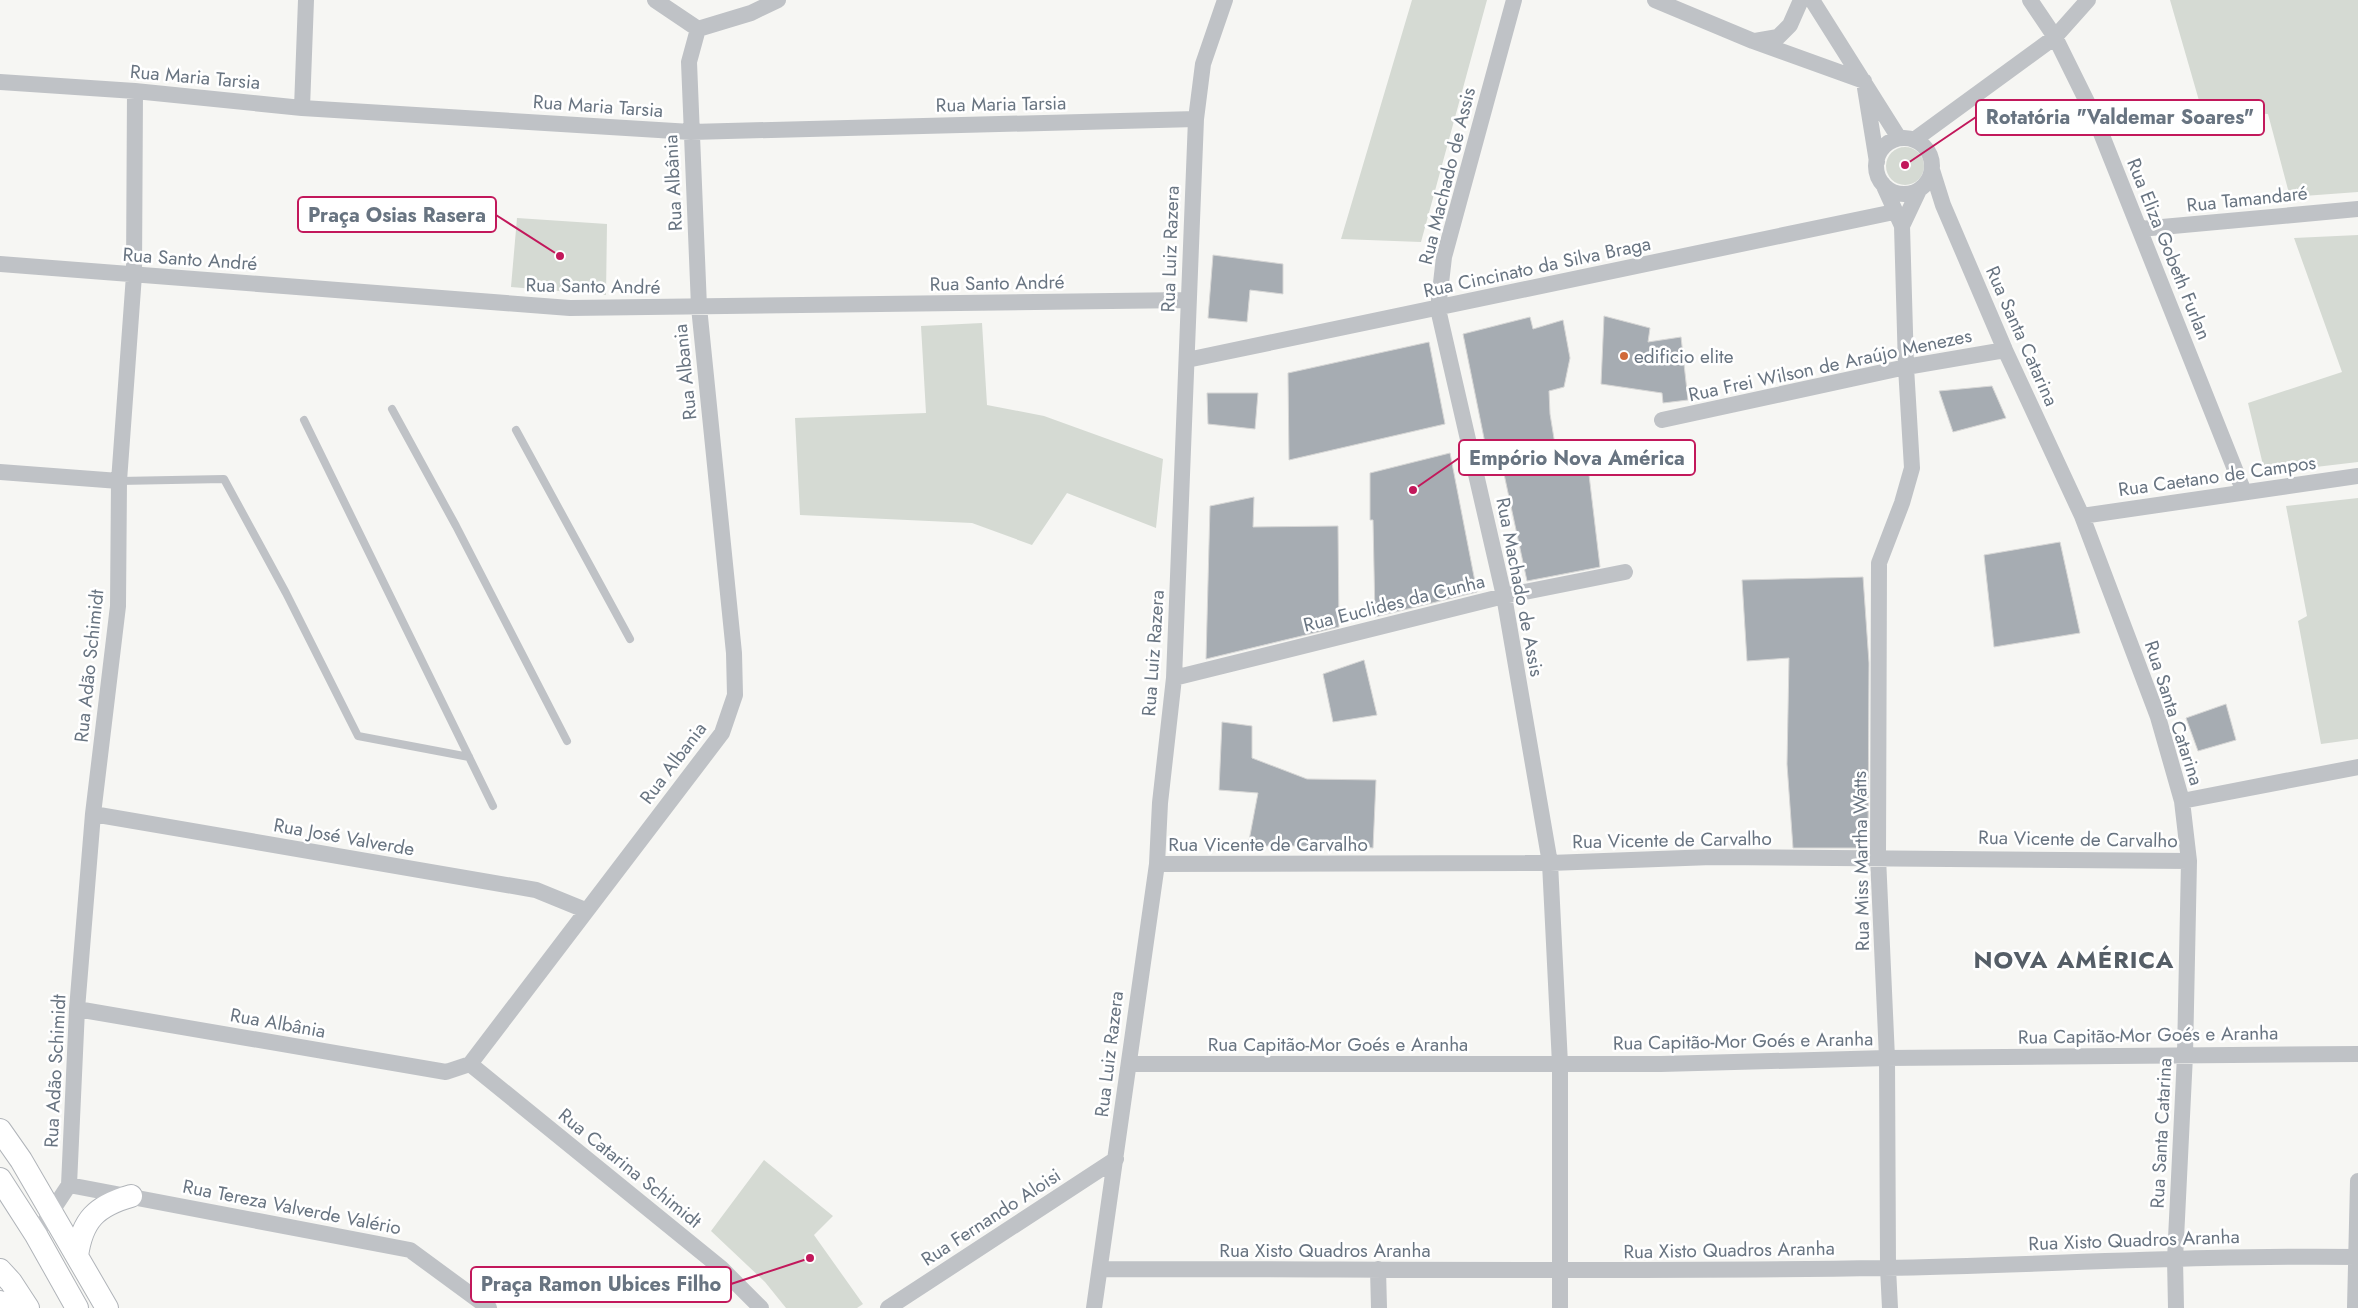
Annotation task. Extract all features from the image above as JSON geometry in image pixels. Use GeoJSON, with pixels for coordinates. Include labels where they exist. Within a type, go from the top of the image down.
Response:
{"type":"FeatureCollection","features":[{"type":"Feature","properties":{"kind":"main road"},"geometry":{"type":"LineString","coordinates":[[0,1130],[52,1213],[107,1308]]}},
{"type":"Feature","properties":{"kind":"main road"},"geometry":{"type":"LineString","coordinates":[[0,1179],[36,1235],[77,1308]]}},
{"type":"Feature","properties":{"kind":"main road"},"geometry":{"type":"LineString","coordinates":[[77,1256],[80,1235],[90,1218],[108,1204],[131,1196]]}},
{"type":"Feature","properties":{"kind":"main road"},"geometry":{"type":"LineString","coordinates":[[0,1270],[11,1282],[28,1308]]}},
{"type":"Feature","properties":{"kind":"main road"},"geometry":{"type":"LineString","coordinates":[[0,1302],[4,1308]]}},
{"type":"Feature","properties":{"kind":"street"},"geometry":{"type":"LineString","coordinates":[[302,108],[306,0]]}},
{"type":"Feature","properties":{"kind":"street"},"geometry":{"type":"LineString","coordinates":[[655,0],[698,29],[751,13],[778,0]]}},
{"type":"Feature","properties":{"kind":"street","name":"Rua Luiz Razera"},"geometry":{"type":"LineString","coordinates":[[1094,1308],[1101,1269],[1156,864],[1160,803],[1174,678],[1187,360],[1187,300],[1196,119],[1204,64],[1224,0]]}},
{"type":"Feature","properties":{"kind":"street","name":"Rua Machado de Assis"},"geometry":{"type":"LineString","coordinates":[[1514,0],[1444,257],[1438,309],[1504,596],[1550,863],[1560,1064],[1560,1308]]}},
{"type":"Feature","properties":{"kind":"street"},"geometry":{"type":"LineString","coordinates":[[1655,0],[1753,41],[1864,81]]}},
{"type":"Feature","properties":{"kind":"street"},"geometry":{"type":"LineString","coordinates":[[1753,41],[1778,37],[1790,25],[1801,0]]}},
{"type":"Feature","properties":{"kind":"street"},"geometry":{"type":"LineString","coordinates":[[1812,0],[1864,81],[1906,139],[1928,151],[1932,170],[1925,185],[1919,190],[1898,219]]}},
{"type":"Feature","properties":{"kind":"street","name":"Rua Eliza Gobeth Furlan"},"geometry":{"type":"LineString","coordinates":[[2030,0],[2055,37],[2095,118],[2244,492]]}},
{"type":"Feature","properties":{"kind":"street"},"geometry":{"type":"LineString","coordinates":[[1876,162],[1884,147],[1906,139],[2055,37],[2088,0]]}},
{"type":"Feature","properties":{"kind":"street","name":"Rua Albânia"},"geometry":{"type":"LineString","coordinates":[[698,29],[689,62],[690,132],[699,307]]}},
{"type":"Feature","properties":{"kind":"street"},"geometry":{"type":"LineString","coordinates":[[1864,81],[1879,178],[1898,219]]}},
{"type":"Feature","properties":{"kind":"street","name":"Rua Maria Tarsia"},"geometry":{"type":"LineString","coordinates":[[0,82],[135,91],[302,108],[690,132],[1196,119]]}},
{"type":"Feature","properties":{"kind":"street","name":"Rua Adão Schimidt"},"geometry":{"type":"LineString","coordinates":[[36,1235],[69,1185],[77,1009],[93,814],[118,606],[119,481],[134,275],[135,91]]}},
{"type":"Feature","properties":{"kind":"street","name":"Rua Santa Catarina"},"geometry":{"type":"LineString","coordinates":[[1932,170],[1943,205],[2005,350],[2082,516],[2158,717],[2182,801],[2189,860],[2185,1055],[2176,1259],[2176,1308]]}},
{"type":"Feature","properties":{"kind":"street"},"geometry":{"type":"LineString","coordinates":[[1883,184],[1889,190],[1904,194],[1919,190]]}},
{"type":"Feature","properties":{"kind":"street","name":"Rua Tamandaré"},"geometry":{"type":"LineString","coordinates":[[2140,229],[2358,209]]}},
{"type":"Feature","properties":{"kind":"street","name":"Rua Cincinato da Silva Braga"},"geometry":{"type":"LineString","coordinates":[[1187,360],[1898,219]]}},
{"type":"Feature","properties":{"kind":"street","name":"Rua Miss Martha Watts"},"geometry":{"type":"LineString","coordinates":[[1890,1308],[1888,1268],[1887,1058],[1878,857],[1879,563],[1902,503],[1912,468],[1911,419],[1906,367],[1898,219]]}},
{"type":"Feature","properties":{"kind":"street","name":"Rua Santo André"},"geometry":{"type":"LineString","coordinates":[[0,264],[570,308],[1187,300]]}},
{"type":"Feature","properties":{"kind":"street","name":"Rua Albania"},"geometry":{"type":"LineString","coordinates":[[470,1064],[585,910],[722,734],[735,696],[734,653],[699,307]]}},
{"type":"Feature","properties":{"kind":"street","name":"Rua Frei Wilson de Araújo Menezes"},"geometry":{"type":"LineString","coordinates":[[1662,420],[1906,367],[2005,350]]}},
{"type":"Feature","properties":{"kind":"street"},"geometry":{"type":"LineString","coordinates":[[0,472],[119,481]]}},
{"type":"Feature","properties":{"kind":"street","name":"Rua Caetano de Campos"},"geometry":{"type":"LineString","coordinates":[[2082,516],[2358,476]]}},
{"type":"Feature","properties":{"kind":"street","name":"Rua Euclides da Cunha"},"geometry":{"type":"LineString","coordinates":[[1174,678],[1504,596],[1625,572]]}},
{"type":"Feature","properties":{"kind":"street"},"geometry":{"type":"LineString","coordinates":[[2182,801],[2358,768]]}},
{"type":"Feature","properties":{"kind":"street","name":"Rua José Valverde"},"geometry":{"type":"LineString","coordinates":[[93,814],[536,890],[585,910]]}},
{"type":"Feature","properties":{"kind":"street","name":"Rua Vicente de Carvalho"},"geometry":{"type":"LineString","coordinates":[[1156,864],[1550,863],[1712,857],[2189,860]]}},
{"type":"Feature","properties":{"kind":"street","name":"Rua Albânia"},"geometry":{"type":"LineString","coordinates":[[77,1009],[446,1072],[470,1064]]}},
{"type":"Feature","properties":{"kind":"street","name":"Rua Capitão-Mor Goés e Aranha"},"geometry":{"type":"LineString","coordinates":[[1128,1064],[1661,1064],[1887,1058],[2358,1054]]}},
{"type":"Feature","properties":{"kind":"street","name":"Rua Catarina Schimidt"},"geometry":{"type":"LineString","coordinates":[[470,1064],[721,1268],[761,1308]]}},
{"type":"Feature","properties":{"kind":"street","name":"Rua Fernando Aloisi"},"geometry":{"type":"LineString","coordinates":[[888,1308],[1116,1160]]}},
{"type":"Feature","properties":{"kind":"street"},"geometry":{"type":"LineString","coordinates":[[2355,1308],[2358,1181]]}},
{"type":"Feature","properties":{"kind":"street","name":"Rua Tereza Valverde Valério"},"geometry":{"type":"LineString","coordinates":[[69,1185],[410,1250],[489,1308]]}},
{"type":"Feature","properties":{"kind":"street","name":"Rua Xisto Quadros Aranha"},"geometry":{"type":"LineString","coordinates":[[1101,1269],[1378,1269],[1560,1272],[1888,1268],[2263,1256],[2357,1257]]}},
{"type":"Feature","properties":{"kind":"street"},"geometry":{"type":"LineString","coordinates":[[1378,1269],[1379,1308]]}},
{"type":"Feature","properties":{"kind":"lane"},"geometry":{"type":"LineString","coordinates":[[392,409],[456,526],[567,741]]}},
{"type":"Feature","properties":{"kind":"lane"},"geometry":{"type":"LineString","coordinates":[[304,420],[493,806]]}},
{"type":"Feature","properties":{"kind":"lane"},"geometry":{"type":"LineString","coordinates":[[516,430],[630,639]]}},
{"type":"Feature","properties":{"kind":"lane"},"geometry":{"type":"LineString","coordinates":[[119,481],[220,478],[225,480],[286,593],[358,736],[469,757]]}},
{"type":"Feature","properties":{"kind":"shaded area"},"geometry":{"type":"Polygon","coordinates":[[[1412,0],[1487,0],[1421,242],[1341,239],[1412,0]]]}},
{"type":"Feature","properties":{"kind":"shaded area"},"geometry":{"type":"Polygon","coordinates":[[[2170,0],[2358,0],[2358,192],[2290,197],[2268,114],[2202,111],[2170,0]]]}},
{"type":"Feature","properties":{"kind":"shaded area"},"geometry":{"type":"Polygon","coordinates":[[[1905,147],[1912,148],[1918,153],[1923,159],[1923,173],[1918,179],[1912,184],[1905,185],[1898,184],[1892,179],[1887,173],[1886,166],[1887,159],[1892,153],[1898,148],[1905,147]]]}},
{"type":"Feature","properties":{"kind":"shaded area"},"geometry":{"type":"Polygon","coordinates":[[[517,218],[607,224],[606,295],[511,287],[517,218]]]}},
{"type":"Feature","properties":{"kind":"shaded area"},"geometry":{"type":"Polygon","coordinates":[[[2358,235],[2358,462],[2265,473],[2248,403],[2342,372],[2294,238],[2358,235]]]}},
{"type":"Feature","properties":{"kind":"shaded area"},"geometry":{"type":"Polygon","coordinates":[[[982,323],[987,405],[1044,416],[1163,459],[1156,528],[1067,493],[1032,545],[972,523],[800,515],[795,418],[926,413],[921,326],[982,323]]]}},
{"type":"Feature","properties":{"kind":"shaded area"},"geometry":{"type":"Polygon","coordinates":[[[2358,498],[2358,739],[2321,744],[2298,621],[2307,616],[2286,506],[2358,498]]]}},
{"type":"Feature","properties":{"kind":"shaded area"},"geometry":{"type":"Polygon","coordinates":[[[764,1160],[833,1216],[814,1235],[863,1304],[857,1308],[786,1308],[765,1282],[711,1231],[764,1160]]]}},
{"type":"Feature","properties":{"kind":"building"},"geometry":{"type":"Polygon","coordinates":[[[1213,255],[1283,264],[1283,294],[1250,290],[1247,322],[1208,318],[1213,255]]]}},
{"type":"Feature","properties":{"kind":"building"},"geometry":{"type":"Polygon","coordinates":[[[1604,316],[1650,328],[1648,342],[1681,337],[1688,400],[1663,403],[1662,393],[1601,384],[1604,316]]]}},
{"type":"Feature","properties":{"kind":"building"},"geometry":{"type":"Polygon","coordinates":[[[1530,317],[1533,329],[1563,320],[1570,358],[1564,387],[1549,391],[1550,414],[1558,463],[1587,458],[1600,567],[1527,581],[1498,446],[1486,448],[1463,334],[1530,317]]]}},
{"type":"Feature","properties":{"kind":"building"},"geometry":{"type":"Polygon","coordinates":[[[1429,342],[1445,424],[1289,460],[1288,373],[1429,342]]]}},
{"type":"Feature","properties":{"kind":"building"},"geometry":{"type":"Polygon","coordinates":[[[1992,386],[2006,418],[1953,432],[1939,391],[1992,386]]]}},
{"type":"Feature","properties":{"kind":"building"},"geometry":{"type":"Polygon","coordinates":[[[1207,393],[1258,393],[1255,429],[1208,424],[1207,393]]]}},
{"type":"Feature","properties":{"kind":"building"},"geometry":{"type":"Polygon","coordinates":[[[1450,453],[1477,592],[1375,617],[1373,520],[1370,520],[1370,473],[1450,453]]]}},
{"type":"Feature","properties":{"kind":"building"},"geometry":{"type":"Polygon","coordinates":[[[1254,497],[1253,527],[1338,526],[1339,627],[1206,659],[1210,506],[1254,497]]]}},
{"type":"Feature","properties":{"kind":"building"},"geometry":{"type":"Polygon","coordinates":[[[2060,542],[2080,633],[1994,647],[1984,555],[2060,542]]]}},
{"type":"Feature","properties":{"kind":"building"},"geometry":{"type":"Polygon","coordinates":[[[1863,577],[1869,663],[1868,848],[1793,848],[1787,764],[1789,658],[1747,661],[1742,580],[1863,577]]]}},
{"type":"Feature","properties":{"kind":"building"},"geometry":{"type":"Polygon","coordinates":[[[1364,660],[1377,715],[1333,722],[1323,674],[1364,660]]]}},
{"type":"Feature","properties":{"kind":"building"},"geometry":{"type":"Polygon","coordinates":[[[2226,704],[2236,740],[2198,751],[2186,718],[2226,704]]]}},
{"type":"Feature","properties":{"kind":"building"},"geometry":{"type":"Polygon","coordinates":[[[1222,722],[1252,726],[1252,758],[1307,779],[1376,780],[1373,848],[1314,841],[1314,846],[1248,846],[1258,793],[1219,790],[1222,722]]]}},
{"type":"Feature","properties":{"kind":"place","name":"Rotatória \"Valdemar Soares\""},"geometry":{"type":"Point","coordinates":[1905,165]}},
{"type":"Feature","properties":{"kind":"place","name":"Praça Osias Rasera"},"geometry":{"type":"Point","coordinates":[560,256]}},
{"type":"Feature","properties":{"kind":"place","name":"edificio elite"},"geometry":{"type":"Point","coordinates":[1624,356]}},
{"type":"Feature","properties":{"kind":"place","name":"Empório Nova América"},"geometry":{"type":"Point","coordinates":[1413,490]}},
{"type":"Feature","properties":{"kind":"place","name":"Praça Ramon Ubices Filho"},"geometry":{"type":"Point","coordinates":[810,1258]}},
{"type":"Feature","properties":{"kind":"district","name":"NOVA AMÉRICA"},"geometry":{"type":"Point","coordinates":[2074,959]}}]}
